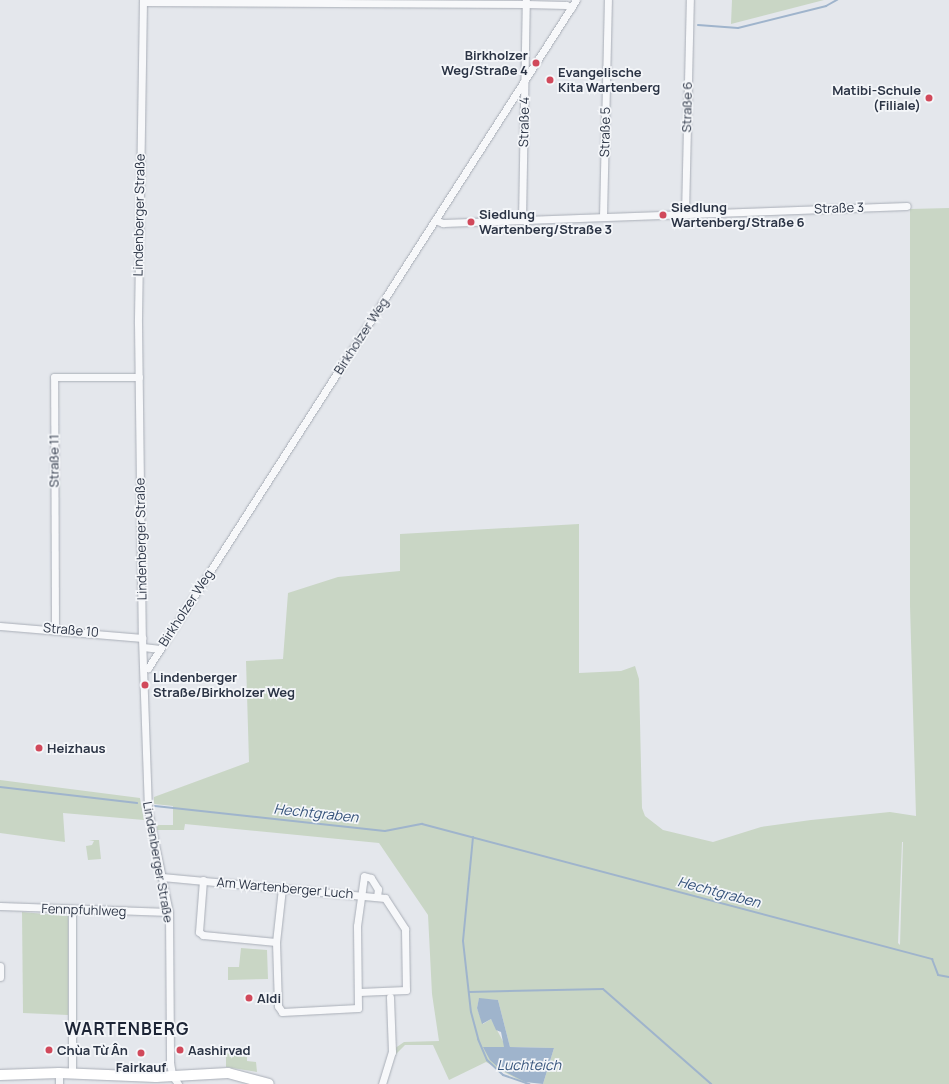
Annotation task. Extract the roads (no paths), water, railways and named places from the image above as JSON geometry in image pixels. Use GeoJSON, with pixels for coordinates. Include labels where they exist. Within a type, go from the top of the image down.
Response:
{"type":"FeatureCollection","features":[{"type":"Feature","properties":{"kind":"main road"},"geometry":{"type":"LineString","coordinates":[[0,1075],[72,1074],[175,1080],[228,1073],[269,1084]]}},
{"type":"Feature","properties":{"kind":"street","name":"Birkholzer Weg"},"geometry":{"type":"LineString","coordinates":[[144,668],[148,668],[576,0]]}},
{"type":"Feature","properties":{"kind":"street","name":"Straße 5"},"geometry":{"type":"LineString","coordinates":[[603,217],[608,0]]}},
{"type":"Feature","properties":{"kind":"street","name":"Straße 6"},"geometry":{"type":"LineString","coordinates":[[686,214],[690,0]]}},
{"type":"Feature","properties":{"kind":"street"},"geometry":{"type":"LineString","coordinates":[[143,1],[526,2],[566,5],[571,8]]}},
{"type":"Feature","properties":{"kind":"street","name":"Lindenberger Straße"},"geometry":{"type":"LineString","coordinates":[[143,1],[138,228],[142,638],[148,810],[169,912],[175,1080]]}},
{"type":"Feature","properties":{"kind":"street","name":"Straße 4"},"geometry":{"type":"LineString","coordinates":[[522,220],[526,2]]}},
{"type":"Feature","properties":{"kind":"street","name":"Straße 3"},"geometry":{"type":"LineString","coordinates":[[436,220],[443,223],[908,206]]}},
{"type":"Feature","properties":{"kind":"street","name":"Straße 11"},"geometry":{"type":"LineString","coordinates":[[55,630],[54,377],[139,377]]}},
{"type":"Feature","properties":{"kind":"street","name":"Straße 10"},"geometry":{"type":"LineString","coordinates":[[0,626],[142,638]]}},
{"type":"Feature","properties":{"kind":"street"},"geometry":{"type":"LineString","coordinates":[[143,647],[160,649]]}},
{"type":"Feature","properties":{"kind":"street","name":"Am Wartenberger Luch"},"geometry":{"type":"LineString","coordinates":[[162,877],[361,895],[362,879],[367,875],[378,889],[377,897]]}},
{"type":"Feature","properties":{"kind":"street"},"geometry":{"type":"LineString","coordinates":[[203,880],[199,932],[203,935],[276,942]]}},
{"type":"Feature","properties":{"kind":"street"},"geometry":{"type":"LineString","coordinates":[[282,888],[276,942],[279,1010],[354,1009],[359,1006],[358,992],[357,926],[361,895],[384,898],[405,929],[407,988],[404,991],[358,992]]}},
{"type":"Feature","properties":{"kind":"street","name":"Fennpfuhlweg"},"geometry":{"type":"LineString","coordinates":[[0,906],[72,910],[169,912]]}},
{"type":"Feature","properties":{"kind":"street"},"geometry":{"type":"LineString","coordinates":[[72,910],[72,1074]]}},
{"type":"Feature","properties":{"kind":"street"},"geometry":{"type":"LineString","coordinates":[[0,966],[0,977]]}},
{"type":"Feature","properties":{"kind":"street"},"geometry":{"type":"LineString","coordinates":[[382,1084],[392,1052],[390,997]]}},
{"type":"Feature","properties":{"kind":"street"},"geometry":{"type":"LineString","coordinates":[[59,1084],[60,1074]]}},
{"type":"Feature","properties":{"kind":"water","name":"Luchteich"},"geometry":{"type":"Polygon","coordinates":[[[479,998],[498,1000],[510,1047],[554,1048],[543,1084],[525,1082],[500,1069],[490,1060],[483,1047],[504,1047],[501,1032],[496,1030],[491,1019],[482,1024],[477,1008],[479,998]]]}},
{"type":"Feature","properties":{"kind":"waterway"},"geometry":{"type":"LineString","coordinates":[[698,25],[738,28],[826,6],[837,0]]}},
{"type":"Feature","properties":{"kind":"waterway","name":"Hechtgraben"},"geometry":{"type":"LineString","coordinates":[[0,787],[137,803]]}},
{"type":"Feature","properties":{"kind":"waterway","name":"Hechtgraben"},"geometry":{"type":"LineString","coordinates":[[155,806],[385,831],[422,824],[932,959],[938,975],[949,977]]}},
{"type":"Feature","properties":{"kind":"waterway","name":"Hechtgraben"},"geometry":{"type":"LineString","coordinates":[[473,837],[463,941],[471,1012],[478,1039],[487,1060],[503,1075],[529,1084]]}},
{"type":"Feature","properties":{"kind":"waterway","name":"Hechtgraben"},"geometry":{"type":"LineString","coordinates":[[469,992],[603,989],[711,1084]]}},
{"type":"Feature","properties":{"kind":"place","name":"Birkholzer Weg/Straße 4"},"geometry":{"type":"Point","coordinates":[536,63]}},
{"type":"Feature","properties":{"kind":"place","name":"Evangelische Kita Wartenberg"},"geometry":{"type":"Point","coordinates":[550,80]}},
{"type":"Feature","properties":{"kind":"place","name":"Matibi-Schule (Filiale)"},"geometry":{"type":"Point","coordinates":[929,98]}},
{"type":"Feature","properties":{"kind":"place","name":"Siedlung Wartenberg/Straße 6"},"geometry":{"type":"Point","coordinates":[663,215]}},
{"type":"Feature","properties":{"kind":"place","name":"Siedlung Wartenberg/Straße 3"},"geometry":{"type":"Point","coordinates":[471,222]}},
{"type":"Feature","properties":{"kind":"place","name":"Lindenberger Straße/Birkholzer Weg"},"geometry":{"type":"Point","coordinates":[145,685]}},
{"type":"Feature","properties":{"kind":"place","name":"Heizhaus"},"geometry":{"type":"Point","coordinates":[39,748]}},
{"type":"Feature","properties":{"kind":"place","name":"Aldi"},"geometry":{"type":"Point","coordinates":[249,998]}},
{"type":"Feature","properties":{"kind":"place","name":"Chùa Từ Ân"},"geometry":{"type":"Point","coordinates":[49,1050]}},
{"type":"Feature","properties":{"kind":"place","name":"Aashirvad"},"geometry":{"type":"Point","coordinates":[180,1050]}},
{"type":"Feature","properties":{"kind":"place","name":"Fairkauf"},"geometry":{"type":"Point","coordinates":[141,1053]}},
{"type":"Feature","properties":{"kind":"district","name":"WARTENBERG"},"geometry":{"type":"Point","coordinates":[127,1029]}}]}
